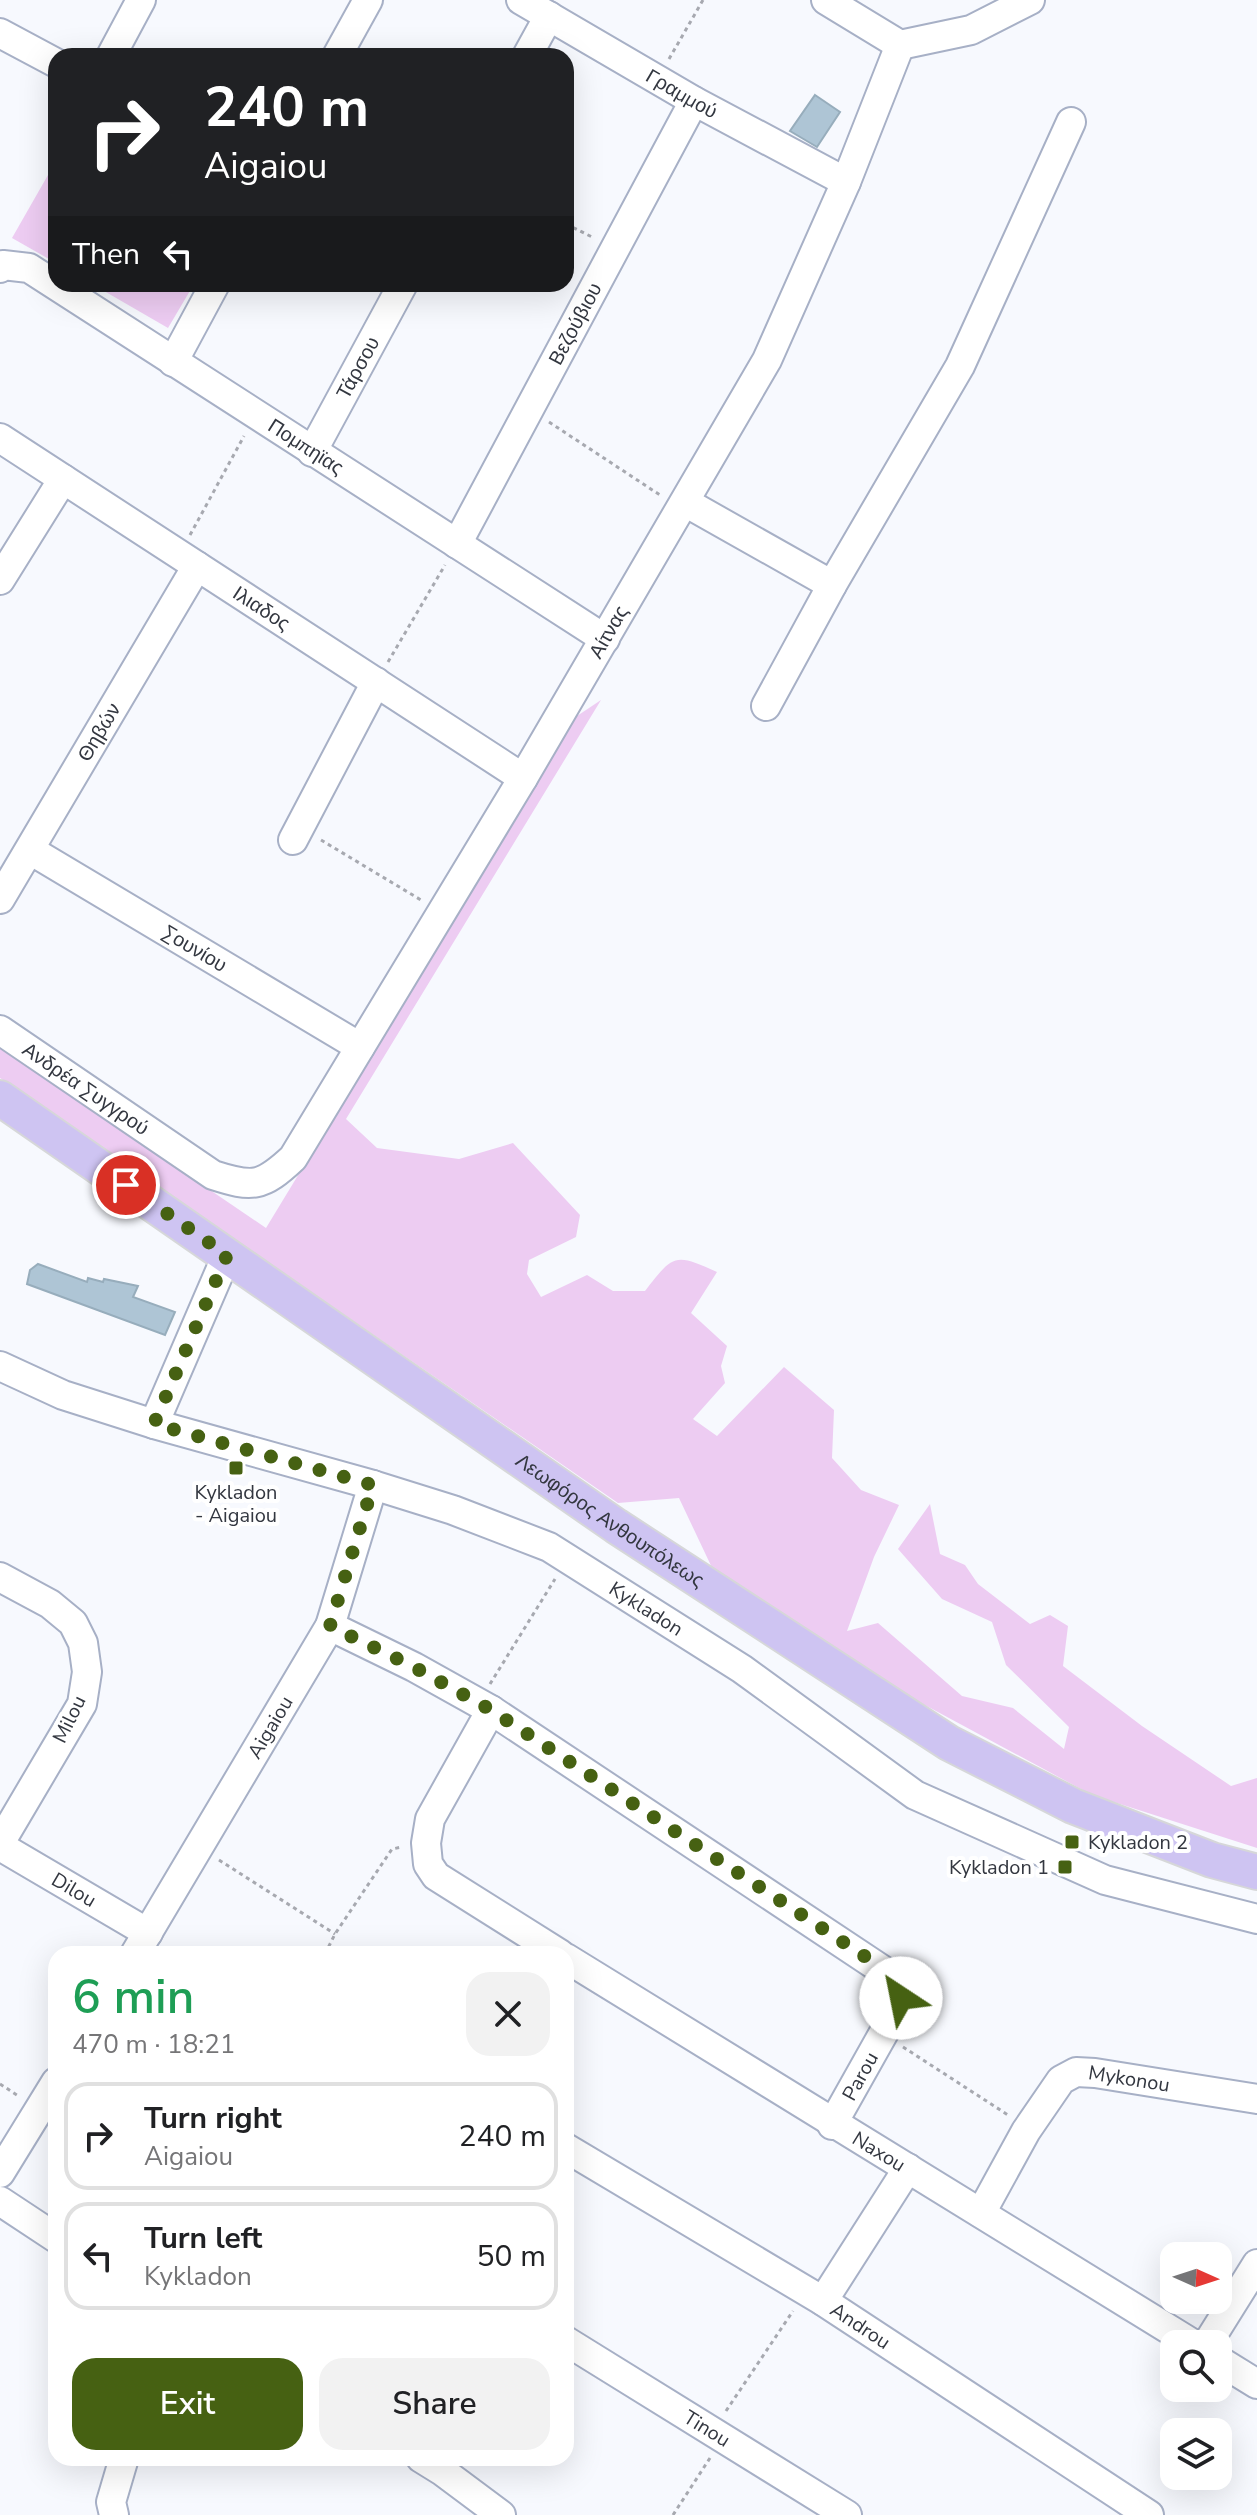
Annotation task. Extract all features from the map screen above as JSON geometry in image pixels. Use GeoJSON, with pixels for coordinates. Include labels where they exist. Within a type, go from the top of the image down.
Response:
{"type":"FeatureCollection","features":[{"type":"Feature","properties":{"kind":"main road","name":"Λεωφόρος Ανθουπόλεως"},"geometry":{"type":"LineString","coordinates":[[0,1098],[616,1526],[949,1743],[1073,1806],[1212,1860],[1257,1872]]}},
{"type":"Feature","properties":{"kind":"street"},"geometry":{"type":"LineString","coordinates":[[115,48],[141,0]]}},
{"type":"Feature","properties":{"kind":"street"},"geometry":{"type":"LineString","coordinates":[[341,48],[368,0]]}},
{"type":"Feature","properties":{"kind":"street","name":"Γραμμού"},"geometry":{"type":"LineString","coordinates":[[521,0],[694,101],[846,182]]}},
{"type":"Feature","properties":{"kind":"street"},"geometry":{"type":"LineString","coordinates":[[826,0],[900,45],[971,30],[1030,0]]}},
{"type":"Feature","properties":{"kind":"street"},"geometry":{"type":"LineString","coordinates":[[531,48],[549,16]]}},
{"type":"Feature","properties":{"kind":"street"},"geometry":{"type":"LineString","coordinates":[[0,33],[48,59]]}},
{"type":"Feature","properties":{"kind":"street","name":"Αίτνας"},"geometry":{"type":"LineString","coordinates":[[257,1184],[293,1158],[523,778],[767,360],[846,182],[900,45]]}},
{"type":"Feature","properties":{"kind":"street","name":"Βεζούβιου"},"geometry":{"type":"LineString","coordinates":[[457,544],[694,101]]}},
{"type":"Feature","properties":{"kind":"street"},"geometry":{"type":"LineString","coordinates":[[766,706],[832,585],[960,366],[1071,122]]}},
{"type":"Feature","properties":{"kind":"street","name":"Πομπηϊας"},"geometry":{"type":"LineString","coordinates":[[2,266],[29,268],[48,280]]}},
{"type":"Feature","properties":{"kind":"street","name":"Πομπηϊας"},"geometry":{"type":"LineString","coordinates":[[66,292],[605,639]]}},
{"type":"Feature","properties":{"kind":"street"},"geometry":{"type":"LineString","coordinates":[[173,362],[211,292]]}},
{"type":"Feature","properties":{"kind":"street","name":"Τάρσου"},"geometry":{"type":"LineString","coordinates":[[312,452],[399,292]]}},
{"type":"Feature","properties":{"kind":"street","name":"Ιλιαδος"},"geometry":{"type":"LineString","coordinates":[[0,438],[523,778]]}},
{"type":"Feature","properties":{"kind":"street"},"geometry":{"type":"LineString","coordinates":[[0,580],[63,479]]}},
{"type":"Feature","properties":{"kind":"street"},"geometry":{"type":"LineString","coordinates":[[683,505],[832,585]]}},
{"type":"Feature","properties":{"kind":"street","name":"Θηβών"},"geometry":{"type":"LineString","coordinates":[[0,899],[30,850],[188,560]]}},
{"type":"Feature","properties":{"kind":"street"},"geometry":{"type":"LineString","coordinates":[[296,833],[376,682]]}},
{"type":"Feature","properties":{"kind":"street","name":"Σουνίου"},"geometry":{"type":"LineString","coordinates":[[30,850],[360,1047]]}},
{"type":"Feature","properties":{"kind":"street","name":"Ανδρέα Συγγρού"},"geometry":{"type":"LineString","coordinates":[[0,1030],[213,1175],[235,1182],[257,1184]]}},
{"type":"Feature","properties":{"kind":"street"},"geometry":{"type":"LineString","coordinates":[[154,1424],[227,1255]]}},
{"type":"Feature","properties":{"kind":"street","name":"Kykladon"},"geometry":{"type":"LineString","coordinates":[[0,1366],[63,1395],[453,1510],[549,1547],[742,1669],[915,1795],[1105,1880],[1257,1919]]}},
{"type":"Feature","properties":{"kind":"street","name":"Aigaiou"},"geometry":{"type":"LineString","coordinates":[[142,1944],[330,1626],[373,1485]]}},
{"type":"Feature","properties":{"kind":"street","name":"Milou"},"geometry":{"type":"LineString","coordinates":[[0,1577],[50,1604],[73,1623],[83,1643],[87,1672],[82,1704],[0,1844]]}},
{"type":"Feature","properties":{"kind":"street","name":"Parou"},"geometry":{"type":"LineString","coordinates":[[330,1626],[485,1706],[890,1973],[896,1979],[901,1998],[832,2125]]}},
{"type":"Feature","properties":{"kind":"street"},"geometry":{"type":"LineString","coordinates":[[485,1706],[430,1819],[426,1843],[428,1864],[436,1876],[547,1946]]}},
{"type":"Feature","properties":{"kind":"street","name":"Dilou"},"geometry":{"type":"LineString","coordinates":[[0,1844],[142,1944]]}},
{"type":"Feature","properties":{"kind":"street","name":"Naxou"},"geometry":{"type":"LineString","coordinates":[[574,1963],[832,2125],[908,2168],[1170,2330]]}},
{"type":"Feature","properties":{"kind":"street","name":"Mykonou"},"geometry":{"type":"LineString","coordinates":[[981,2213],[1029,2128],[1061,2080],[1076,2072],[1257,2099]]}},
{"type":"Feature","properties":{"kind":"street"},"geometry":{"type":"LineString","coordinates":[[0,2173],[48,2095]]}},
{"type":"Feature","properties":{"kind":"street","name":"Androu"},"geometry":{"type":"LineString","coordinates":[[574,2153],[814,2296],[1149,2515]]}},
{"type":"Feature","properties":{"kind":"street"},"geometry":{"type":"LineString","coordinates":[[814,2296],[908,2168]]}},
{"type":"Feature","properties":{"kind":"street"},"geometry":{"type":"LineString","coordinates":[[0,2201],[48,2233]]}},
{"type":"Feature","properties":{"kind":"street"},"geometry":{"type":"LineString","coordinates":[[1216,2330],[1257,2264]]}},
{"type":"Feature","properties":{"kind":"street","name":"Tinou"},"geometry":{"type":"LineString","coordinates":[[574,2346],[847,2515]]}},
{"type":"Feature","properties":{"kind":"street"},"geometry":{"type":"LineString","coordinates":[[1232,2369],[1257,2384]]}},
{"type":"Feature","properties":{"kind":"street"},"geometry":{"type":"LineString","coordinates":[[114,2515],[111,2502],[122,2466]]}},
{"type":"Feature","properties":{"kind":"street"},"geometry":{"type":"LineString","coordinates":[[434,2466],[501,2515]]}},
{"type":"Feature","properties":{"kind":"path"},"geometry":{"type":"LineString","coordinates":[[658,80],[703,0]]}},
{"type":"Feature","properties":{"kind":"path"},"geometry":{"type":"LineString","coordinates":[[574,228],[615,249]]}},
{"type":"Feature","properties":{"kind":"path"},"geometry":{"type":"LineString","coordinates":[[529,409],[683,505]]}},
{"type":"Feature","properties":{"kind":"path"},"geometry":{"type":"LineString","coordinates":[[188,560],[255,415]]}},
{"type":"Feature","properties":{"kind":"path"},"geometry":{"type":"LineString","coordinates":[[376,682],[457,544]]}},
{"type":"Feature","properties":{"kind":"path"},"geometry":{"type":"LineString","coordinates":[[296,833],[442,913]]}},
{"type":"Feature","properties":{"kind":"path"},"geometry":{"type":"LineString","coordinates":[[485,1706],[568,1558]]}},
{"type":"Feature","properties":{"kind":"path"},"geometry":{"type":"LineString","coordinates":[[329,1946],[392,1849],[426,1843]]}},
{"type":"Feature","properties":{"kind":"path"},"geometry":{"type":"LineString","coordinates":[[199,1847],[335,1934]]}},
{"type":"Feature","properties":{"kind":"path"},"geometry":{"type":"LineString","coordinates":[[883,2035],[1029,2128]]}},
{"type":"Feature","properties":{"kind":"path"},"geometry":{"type":"LineString","coordinates":[[673,2515],[718,2435],[814,2296]]}},
{"type":"Feature","properties":{"kind":"shaded area"},"geometry":{"type":"Polygon","coordinates":[[[48,175],[48,258],[12,238],[48,175]]]}},
{"type":"Feature","properties":{"kind":"shaded area"},"geometry":{"type":"Polygon","coordinates":[[[106,292],[189,292],[168,328],[106,292]]]}},
{"type":"Feature","properties":{"kind":"shaded area"},"geometry":{"type":"Polygon","coordinates":[[[601,700],[346,1119],[377,1148],[459,1159],[513,1143],[580,1215],[576,1237],[529,1260],[527,1274],[541,1297],[587,1275],[613,1291],[645,1291],[675,1260],[692,1261],[717,1272],[691,1313],[727,1346],[721,1366],[725,1383],[693,1419],[717,1436],[784,1367],[834,1410],[832,1458],[861,1490],[899,1505],[874,1557],[847,1631],[878,1623],[962,1696],[1013,1708],[1064,1749],[1069,1727],[1006,1665],[992,1622],[942,1599],[898,1549],[930,1504],[940,1554],[965,1565],[978,1584],[1030,1624],[1050,1615],[1068,1626],[1063,1666],[1142,1726],[1231,1786],[1257,1778],[1257,1848],[1092,1795],[834,1656],[714,1572],[679,1498],[618,1503],[0,1078],[0,1047],[266,1228],[577,716],[601,700]]]}},
{"type":"Feature","properties":{"kind":"building"},"geometry":{"type":"Polygon","coordinates":[[[815,95],[840,112],[817,147],[790,131],[815,95]]]}},
{"type":"Feature","properties":{"kind":"building"},"geometry":{"type":"Polygon","coordinates":[[[38,1264],[87,1282],[88,1278],[103,1282],[104,1279],[138,1286],[133,1297],[175,1312],[165,1335],[27,1284],[30,1270],[38,1264]]]}},
{"type":"Feature","properties":{"kind":"place","name":"Kykladon - Aigaiou"},"geometry":{"type":"Point","coordinates":[236,1468]}},
{"type":"Feature","properties":{"kind":"place","name":"Kykladon 2"},"geometry":{"type":"Point","coordinates":[1072,1842]}},
{"type":"Feature","properties":{"kind":"place","name":"Kykladon 1"},"geometry":{"type":"Point","coordinates":[1065,1867]}},
{"type":"Feature","properties":{"kind":"route"},"geometry":{"type":"LineString","coordinates":[[126,1185],[227,1255],[154,1424],[373,1485],[330,1626],[414,1667],[491,1710],[890,1973],[900,1988],[901,1998]]}}]}
